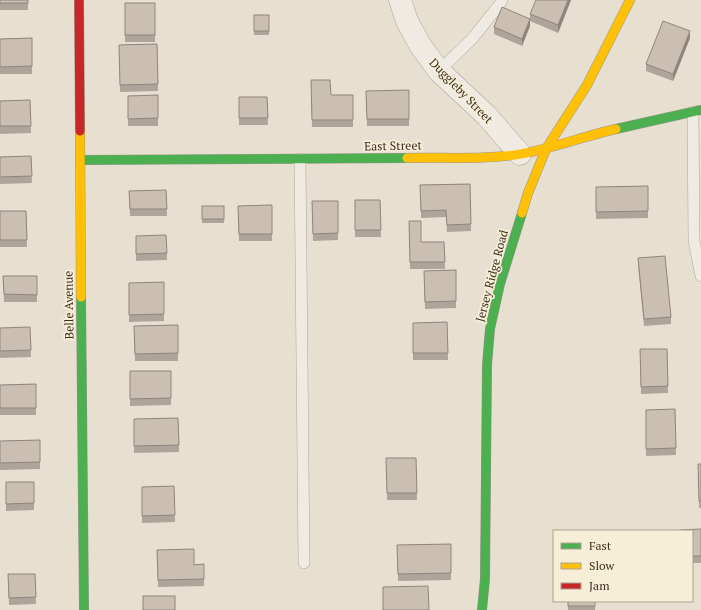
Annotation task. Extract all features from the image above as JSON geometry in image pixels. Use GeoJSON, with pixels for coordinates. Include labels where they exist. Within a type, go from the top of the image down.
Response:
{"type":"FeatureCollection","features":[{"type":"Feature","properties":{"kind":"street","name":"Belle Avenue"},"geometry":{"type":"LineString","coordinates":[[79,0],[84,610]]}},
{"type":"Feature","properties":{"kind":"street","name":"Duggleby Street"},"geometry":{"type":"LineString","coordinates":[[400,0],[407,21],[420,46],[439,71],[487,116],[520,154]]}},
{"type":"Feature","properties":{"kind":"street","name":"Jersey Ridge Road"},"geometry":{"type":"LineString","coordinates":[[482,610],[485,579],[487,365],[490,329],[500,284],[528,193],[546,149],[586,85],[630,0]]}},
{"type":"Feature","properties":{"kind":"street","name":"East Street"},"geometry":{"type":"LineString","coordinates":[[80,160],[490,157],[520,154],[546,149],[598,133],[697,111]]}},
{"type":"Feature","properties":{"kind":"lane"},"geometry":{"type":"LineString","coordinates":[[439,71],[472,39],[502,0]]}},
{"type":"Feature","properties":{"kind":"lane"},"geometry":{"type":"LineString","coordinates":[[697,111],[694,241],[701,276]]}},
{"type":"Feature","properties":{"kind":"lane"},"geometry":{"type":"LineString","coordinates":[[300,159],[304,563]]}},
{"type":"Feature","properties":{"kind":"building"},"geometry":{"type":"Polygon","coordinates":[[[0,0],[28,0],[28,3],[0,3],[0,0]]]}},
{"type":"Feature","properties":{"kind":"building"},"geometry":{"type":"Polygon","coordinates":[[[536,0],[568,0],[558,25],[530,14],[536,0]]]}},
{"type":"Feature","properties":{"kind":"building"},"geometry":{"type":"Polygon","coordinates":[[[125,3],[155,3],[155,35],[125,35],[125,3]]]}},
{"type":"Feature","properties":{"kind":"building"},"geometry":{"type":"Polygon","coordinates":[[[502,7],[530,19],[522,39],[494,27],[502,7]]]}},
{"type":"Feature","properties":{"kind":"building"},"geometry":{"type":"Polygon","coordinates":[[[254,15],[269,15],[269,31],[254,31],[254,15]]]}},
{"type":"Feature","properties":{"kind":"building"},"geometry":{"type":"Polygon","coordinates":[[[663,21],[690,31],[673,74],[646,64],[663,21]]]}},
{"type":"Feature","properties":{"kind":"building"},"geometry":{"type":"Polygon","coordinates":[[[32,38],[32,66],[0,67],[0,39],[32,38]]]}},
{"type":"Feature","properties":{"kind":"building"},"geometry":{"type":"Polygon","coordinates":[[[157,44],[158,84],[120,85],[119,45],[157,44]]]}},
{"type":"Feature","properties":{"kind":"building"},"geometry":{"type":"Polygon","coordinates":[[[311,80],[330,80],[331,95],[353,95],[353,120],[312,120],[311,80]]]}},
{"type":"Feature","properties":{"kind":"building"},"geometry":{"type":"Polygon","coordinates":[[[409,90],[409,119],[367,119],[366,91],[409,90]]]}},
{"type":"Feature","properties":{"kind":"building"},"geometry":{"type":"Polygon","coordinates":[[[158,95],[158,118],[128,119],[128,96],[158,95]]]}},
{"type":"Feature","properties":{"kind":"building"},"geometry":{"type":"Polygon","coordinates":[[[239,97],[267,97],[268,118],[239,118],[239,97]]]}},
{"type":"Feature","properties":{"kind":"building"},"geometry":{"type":"Polygon","coordinates":[[[30,100],[31,126],[0,126],[0,101],[30,100]]]}},
{"type":"Feature","properties":{"kind":"building"},"geometry":{"type":"Polygon","coordinates":[[[31,156],[32,176],[0,177],[0,157],[31,156]]]}},
{"type":"Feature","properties":{"kind":"building"},"geometry":{"type":"Polygon","coordinates":[[[470,184],[471,224],[447,225],[446,210],[421,211],[420,185],[470,184]]]}},
{"type":"Feature","properties":{"kind":"building"},"geometry":{"type":"Polygon","coordinates":[[[648,186],[648,211],[596,212],[596,187],[648,186]]]}},
{"type":"Feature","properties":{"kind":"building"},"geometry":{"type":"Polygon","coordinates":[[[166,190],[167,209],[130,209],[129,191],[166,190]]]}},
{"type":"Feature","properties":{"kind":"building"},"geometry":{"type":"Polygon","coordinates":[[[355,200],[380,200],[381,230],[355,230],[355,200]]]}},
{"type":"Feature","properties":{"kind":"building"},"geometry":{"type":"Polygon","coordinates":[[[312,201],[338,201],[338,233],[313,234],[312,201]]]}},
{"type":"Feature","properties":{"kind":"building"},"geometry":{"type":"Polygon","coordinates":[[[272,205],[272,234],[239,234],[238,206],[272,205]]]}},
{"type":"Feature","properties":{"kind":"building"},"geometry":{"type":"Polygon","coordinates":[[[202,206],[224,206],[224,219],[202,219],[202,206]]]}},
{"type":"Feature","properties":{"kind":"building"},"geometry":{"type":"Polygon","coordinates":[[[0,211],[26,211],[27,240],[0,240],[0,211]]]}},
{"type":"Feature","properties":{"kind":"building"},"geometry":{"type":"Polygon","coordinates":[[[409,221],[421,221],[421,242],[444,242],[445,262],[410,262],[409,221]]]}},
{"type":"Feature","properties":{"kind":"building"},"geometry":{"type":"Polygon","coordinates":[[[166,235],[167,253],[136,254],[136,236],[166,235]]]}},
{"type":"Feature","properties":{"kind":"building"},"geometry":{"type":"Polygon","coordinates":[[[665,256],[671,317],[644,319],[638,258],[665,256]]]}},
{"type":"Feature","properties":{"kind":"building"},"geometry":{"type":"Polygon","coordinates":[[[456,270],[456,301],[425,302],[424,271],[456,270]]]}},
{"type":"Feature","properties":{"kind":"building"},"geometry":{"type":"Polygon","coordinates":[[[3,276],[37,276],[37,295],[4,294],[3,276]]]}},
{"type":"Feature","properties":{"kind":"building"},"geometry":{"type":"Polygon","coordinates":[[[164,282],[164,314],[129,315],[129,283],[164,282]]]}},
{"type":"Feature","properties":{"kind":"building"},"geometry":{"type":"Polygon","coordinates":[[[447,322],[448,353],[413,353],[413,323],[447,322]]]}},
{"type":"Feature","properties":{"kind":"building"},"geometry":{"type":"Polygon","coordinates":[[[178,325],[178,353],[135,354],[134,326],[178,325]]]}},
{"type":"Feature","properties":{"kind":"building"},"geometry":{"type":"Polygon","coordinates":[[[30,327],[31,350],[0,351],[0,328],[30,327]]]}},
{"type":"Feature","properties":{"kind":"building"},"geometry":{"type":"Polygon","coordinates":[[[640,349],[667,349],[668,386],[641,387],[640,349]]]}},
{"type":"Feature","properties":{"kind":"building"},"geometry":{"type":"Polygon","coordinates":[[[130,371],[171,371],[171,398],[130,399],[130,371]]]}},
{"type":"Feature","properties":{"kind":"building"},"geometry":{"type":"Polygon","coordinates":[[[36,384],[36,408],[0,408],[0,385],[36,384]]]}},
{"type":"Feature","properties":{"kind":"building"},"geometry":{"type":"Polygon","coordinates":[[[675,409],[676,448],[646,449],[646,410],[675,409]]]}},
{"type":"Feature","properties":{"kind":"building"},"geometry":{"type":"Polygon","coordinates":[[[178,418],[179,445],[134,446],[134,419],[178,418]]]}},
{"type":"Feature","properties":{"kind":"building"},"geometry":{"type":"Polygon","coordinates":[[[40,440],[40,462],[0,463],[0,441],[40,440]]]}},
{"type":"Feature","properties":{"kind":"building"},"geometry":{"type":"Polygon","coordinates":[[[386,458],[416,458],[417,493],[387,493],[386,458]]]}},
{"type":"Feature","properties":{"kind":"building"},"geometry":{"type":"Polygon","coordinates":[[[698,464],[701,464],[701,501],[699,501],[698,464]]]}},
{"type":"Feature","properties":{"kind":"building"},"geometry":{"type":"Polygon","coordinates":[[[6,482],[34,482],[34,503],[6,504],[6,482]]]}},
{"type":"Feature","properties":{"kind":"building"},"geometry":{"type":"Polygon","coordinates":[[[174,486],[175,515],[142,516],[142,487],[174,486]]]}},
{"type":"Feature","properties":{"kind":"building"},"geometry":{"type":"Polygon","coordinates":[[[701,529],[701,556],[693,556],[693,530],[679,530],[701,529]]]}},
{"type":"Feature","properties":{"kind":"building"},"geometry":{"type":"Polygon","coordinates":[[[451,544],[451,573],[398,574],[397,545],[451,544]]]}},
{"type":"Feature","properties":{"kind":"building"},"geometry":{"type":"Polygon","coordinates":[[[194,549],[194,565],[204,564],[204,579],[158,580],[157,550],[194,549]]]}},
{"type":"Feature","properties":{"kind":"building"},"geometry":{"type":"Polygon","coordinates":[[[8,574],[35,574],[36,597],[9,598],[8,574]]]}},
{"type":"Feature","properties":{"kind":"building"},"geometry":{"type":"Polygon","coordinates":[[[428,586],[429,610],[383,610],[383,587],[428,586]]]}},
{"type":"Feature","properties":{"kind":"building"},"geometry":{"type":"Polygon","coordinates":[[[143,596],[175,596],[175,610],[143,610],[143,596]]]}},
{"type":"Feature","properties":{"kind":"building"},"geometry":{"type":"Polygon","coordinates":[[[568,602],[595,602],[595,606],[568,606],[568,602]]]}},
{"type":"Feature","properties":{"kind":"traffic: fast"},"geometry":{"type":"LineString","coordinates":[[616,129],[701,110]]}},
{"type":"Feature","properties":{"kind":"traffic: fast"},"geometry":{"type":"LineString","coordinates":[[80,160],[407,158]]}},
{"type":"Feature","properties":{"kind":"traffic: fast"},"geometry":{"type":"LineString","coordinates":[[482,610],[485,579],[487,365],[490,329],[500,284],[522,213]]}},
{"type":"Feature","properties":{"kind":"traffic: fast"},"geometry":{"type":"LineString","coordinates":[[81,297],[84,610]]}},
{"type":"Feature","properties":{"kind":"traffic: slow"},"geometry":{"type":"LineString","coordinates":[[522,213],[528,193],[546,149],[587,85],[630,0]]}},
{"type":"Feature","properties":{"kind":"traffic: slow"},"geometry":{"type":"LineString","coordinates":[[407,158],[479,158],[507,156],[545,149],[616,129]]}},
{"type":"Feature","properties":{"kind":"traffic: slow"},"geometry":{"type":"LineString","coordinates":[[80,131],[81,297]]}},
{"type":"Feature","properties":{"kind":"traffic: jam"},"geometry":{"type":"LineString","coordinates":[[79,0],[80,131]]}}]}
